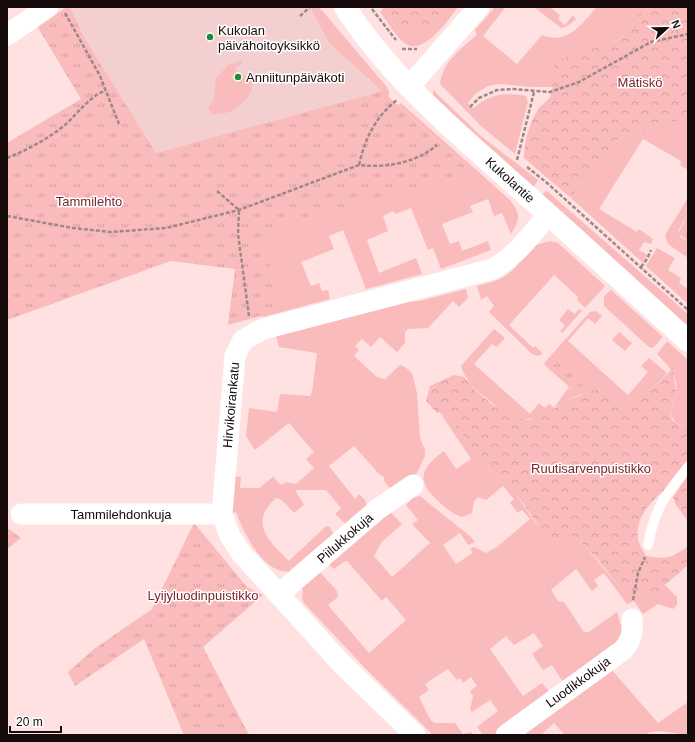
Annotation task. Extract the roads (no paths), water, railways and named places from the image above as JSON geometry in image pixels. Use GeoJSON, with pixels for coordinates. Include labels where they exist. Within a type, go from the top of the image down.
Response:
{"type":"FeatureCollection","features":[{"type":"Feature","properties":{"kind":"street","name":"Kukolantie"},"geometry":{"type":"LineString","coordinates":[[345,7],[371,45],[411,85],[548,215],[688,341]]}},
{"type":"Feature","properties":{"kind":"street"},"geometry":{"type":"LineString","coordinates":[[411,85],[479,7]]}},
{"type":"Feature","properties":{"kind":"street"},"geometry":{"type":"LineString","coordinates":[[7,35],[56,8]]}},
{"type":"Feature","properties":{"kind":"street","name":"Hirvikoirankatu"},"geometry":{"type":"LineString","coordinates":[[416,735],[340,662],[242,554],[230,536],[222,514],[235,356],[243,340],[263,329],[492,270],[517,253],[548,215]]}},
{"type":"Feature","properties":{"kind":"street","name":"Piilukkokuja"},"geometry":{"type":"LineString","coordinates":[[279,594],[378,509],[413,485]]}},
{"type":"Feature","properties":{"kind":"street","name":"Tammilehdonkuja"},"geometry":{"type":"LineString","coordinates":[[21,514],[222,514]]}},
{"type":"Feature","properties":{"kind":"street","name":"Luodikkokuja"},"geometry":{"type":"LineString","coordinates":[[506,735],[623,650],[630,642],[633,632],[632,619]]}},
{"type":"Feature","properties":{"kind":"lane"},"geometry":{"type":"LineString","coordinates":[[648,545],[652,521],[664,497],[688,467]]}},
{"type":"Feature","properties":{"kind":"place","name":"Kukolan päivähoitoyksikkö"},"geometry":{"type":"Point","coordinates":[210,37]}},
{"type":"Feature","properties":{"kind":"place","name":"Anniitunpäiväkoti"},"geometry":{"type":"Point","coordinates":[238,77]}},
{"type":"Feature","properties":{"kind":"park label","name":"Mätiskö"},"geometry":{"type":"Point","coordinates":[640,82]}},
{"type":"Feature","properties":{"kind":"park label","name":"Tammilehto"},"geometry":{"type":"Point","coordinates":[89,201]}},
{"type":"Feature","properties":{"kind":"park label","name":"Ruutisarvenpuistikko"},"geometry":{"type":"Point","coordinates":[591,468]}},
{"type":"Feature","properties":{"kind":"park label","name":"Lyijyluodinpuistikko"},"geometry":{"type":"Point","coordinates":[203,595]}}]}
